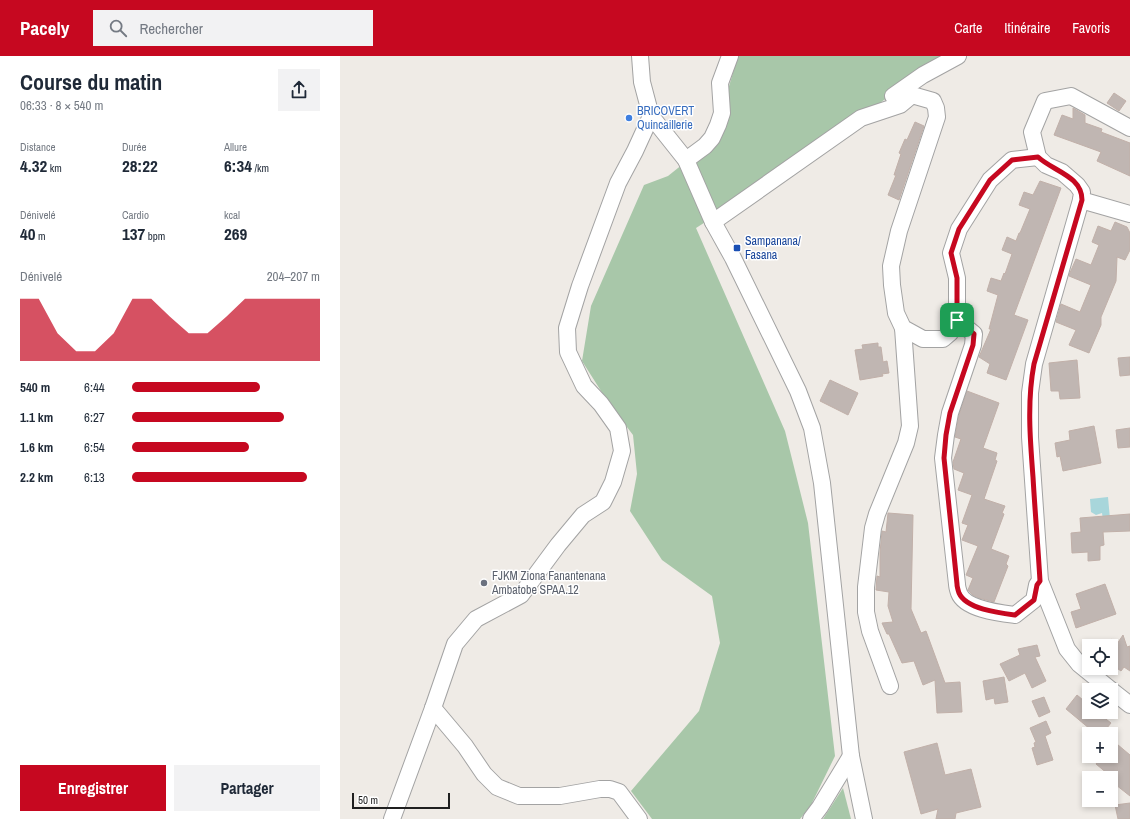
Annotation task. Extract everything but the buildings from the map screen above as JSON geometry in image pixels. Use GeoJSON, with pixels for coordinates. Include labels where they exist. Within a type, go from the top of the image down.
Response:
{"type":"FeatureCollection","features":[{"type":"Feature","properties":{"kind":"street"},"geometry":{"type":"LineString","coordinates":[[640,56],[642,82],[651,116],[686,160],[712,222],[733,258],[798,391],[812,428],[822,483],[851,756],[864,819]]}},
{"type":"Feature","properties":{"kind":"street"},"geometry":{"type":"LineString","coordinates":[[686,160],[705,146],[712,138],[718,125],[722,113],[720,83],[730,56]]}},
{"type":"Feature","properties":{"kind":"street"},"geometry":{"type":"LineString","coordinates":[[712,222],[924,75],[958,56]]}},
{"type":"Feature","properties":{"kind":"street"},"geometry":{"type":"LineString","coordinates":[[861,118],[900,105],[912,95],[932,101],[936,108],[937,116],[898,231],[891,266],[893,300],[896,313],[903,328],[910,426],[906,443],[877,514],[873,528],[866,587],[866,612],[870,631],[890,686]]}},
{"type":"Feature","properties":{"kind":"street"},"geometry":{"type":"LineString","coordinates":[[1102,683],[1079,664],[1067,649],[1040,581],[1030,437],[1029,413],[1031,377],[1082,200],[1082,192],[1077,184],[1062,172],[1046,165],[1038,157],[1032,132],[1045,101],[1071,96],[1130,128]]}},
{"type":"Feature","properties":{"kind":"street"},"geometry":{"type":"LineString","coordinates":[[392,819],[455,644],[476,619],[521,595],[583,515],[602,502],[612,482],[622,451],[618,428],[601,404],[584,386],[568,352],[567,328],[580,286],[618,183],[651,116]]}},
{"type":"Feature","properties":{"kind":"street"},"geometry":{"type":"LineString","coordinates":[[903,328],[923,339],[943,340],[950,333],[957,320],[957,278],[951,253],[959,229],[990,180],[1012,160],[1038,157]]}},
{"type":"Feature","properties":{"kind":"street"},"geometry":{"type":"LineString","coordinates":[[1082,200],[1130,214]]}},
{"type":"Feature","properties":{"kind":"street"},"geometry":{"type":"LineString","coordinates":[[957,320],[974,334],[973,345],[950,413],[944,458],[959,594],[968,604],[983,609],[1015,615],[1034,600],[1037,585],[1040,581]]}},
{"type":"Feature","properties":{"kind":"street"},"geometry":{"type":"LineString","coordinates":[[1118,696],[1130,705]]}},
{"type":"Feature","properties":{"kind":"street"},"geometry":{"type":"LineString","coordinates":[[433,708],[465,746],[484,774],[497,787],[519,796],[560,796],[600,789],[610,789],[619,792],[639,819]]}},
{"type":"Feature","properties":{"kind":"street"},"geometry":{"type":"LineString","coordinates":[[811,819],[851,756]]}},
{"type":"Feature","properties":{"kind":"green space"},"geometry":{"type":"Polygon","coordinates":[[[738,56],[958,56],[900,88],[809,156],[696,228],[785,431],[808,523],[835,756],[811,805],[800,819],[652,819],[631,791],[699,711],[720,643],[712,596],[662,560],[630,511],[637,474],[633,435],[608,402],[582,361],[591,306],[644,185],[668,176],[713,140],[738,56]]]}},
{"type":"Feature","properties":{"kind":"green space"},"geometry":{"type":"Polygon","coordinates":[[[843,788],[851,819],[823,819],[843,788]]]}},
{"type":"Feature","properties":{"kind":"water"},"geometry":{"type":"Polygon","coordinates":[[[1108,497],[1110,519],[1103,520],[1102,513],[1096,515],[1091,512],[1090,499],[1108,497]]]}},
{"type":"Feature","properties":{"kind":"place","name":"BRICOVERT Quincaillerie"},"geometry":{"type":"Point","coordinates":[629,118]}},
{"type":"Feature","properties":{"kind":"place","name":"Sampanana/ Fasana"},"geometry":{"type":"Point","coordinates":[737,248]}},
{"type":"Feature","properties":{"kind":"place","name":"FJKM Ziona Fanantenana Ambatobe SPAA.12"},"geometry":{"type":"Point","coordinates":[484,583]}},
{"type":"Feature","properties":{"kind":"route"},"geometry":{"type":"LineString","coordinates":[[1038,157],[1046,165],[1062,172],[1077,184],[1082,192],[1082,200],[1031,377],[1029,413],[1030,437],[1040,581],[1035,590],[1034,600],[1015,615],[1002,614],[968,604],[959,594],[957,584],[944,458],[950,413],[968,356],[973,345],[974,334],[957,320],[957,278],[951,253],[959,229],[990,180],[1012,160],[1038,157]]}}]}
